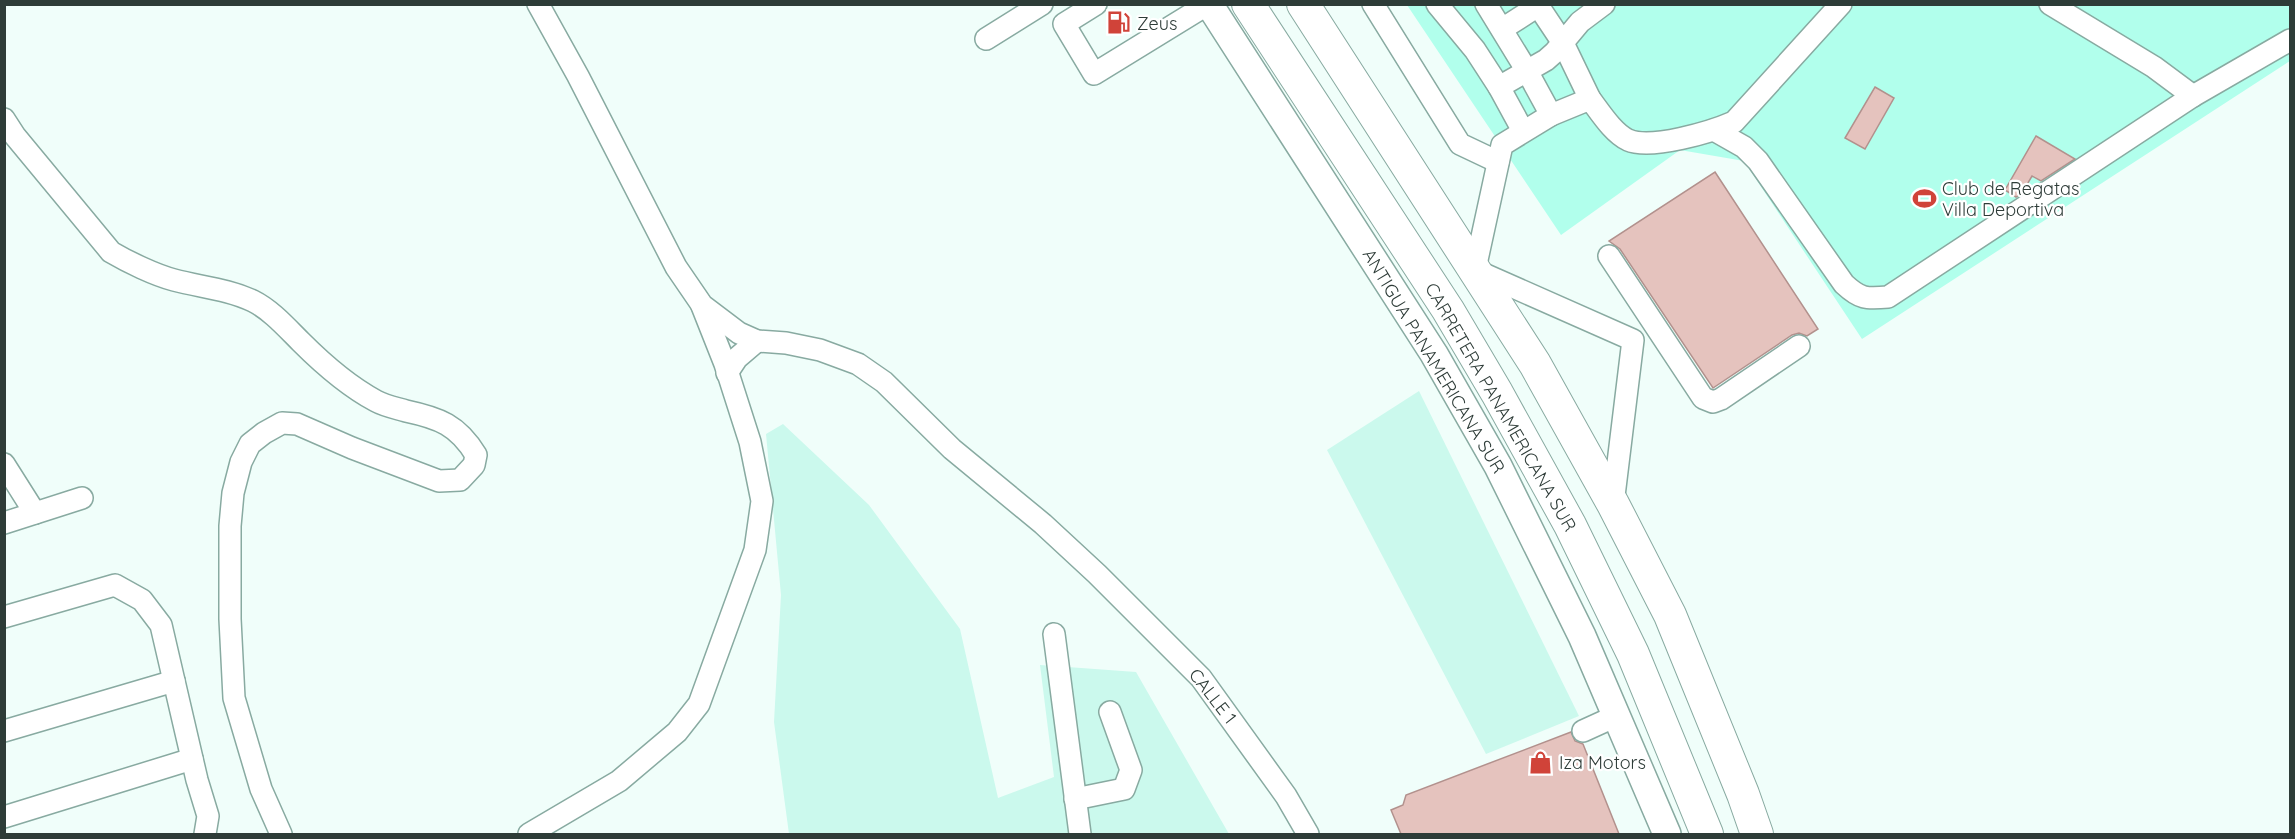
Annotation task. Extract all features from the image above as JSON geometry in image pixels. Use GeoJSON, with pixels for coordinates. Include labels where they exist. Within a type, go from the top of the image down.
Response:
{"type":"FeatureCollection","features":[{"type":"Feature","properties":{"kind":"highway","name":"CARRETERA PANAMERICANA SUR"},"geometry":{"type":"LineString","coordinates":[[1248,4],[1448,310],[1503,403],[1570,525],[1628,643],[1664,725],[1707,834]]}},
{"type":"Feature","properties":{"kind":"highway"},"geometry":{"type":"LineString","coordinates":[[1303,4],[1535,364],[1613,504],[1670,615],[1757,834]]}},
{"type":"Feature","properties":{"kind":"main road","name":"ANTIGUA PANAMERICANA SUR"},"geometry":{"type":"LineString","coordinates":[[1208,4],[1428,344],[1481,435],[1582,636],[1667,834]]}},
{"type":"Feature","properties":{"kind":"street"},"geometry":{"type":"LineString","coordinates":[[529,834],[618,781],[677,732],[699,704],[755,550],[762,501],[750,442],[702,305],[676,267],[578,76],[538,4]]}},
{"type":"Feature","properties":{"kind":"street"},"geometry":{"type":"LineString","coordinates":[[986,39],[1042,4]]}},
{"type":"Feature","properties":{"kind":"street"},"geometry":{"type":"LineString","coordinates":[[1095,4],[1064,24],[1094,74],[1208,4]]}},
{"type":"Feature","properties":{"kind":"street"},"geometry":{"type":"LineString","coordinates":[[1373,4],[1460,144],[1498,162]]}},
{"type":"Feature","properties":{"kind":"street"},"geometry":{"type":"LineString","coordinates":[[1437,4],[1475,50],[1523,131]]}},
{"type":"Feature","properties":{"kind":"street"},"geometry":{"type":"LineString","coordinates":[[1486,4],[1551,115]]}},
{"type":"Feature","properties":{"kind":"street"},"geometry":{"type":"LineString","coordinates":[[1499,87],[1546,60],[1580,22],[1604,4]]}},
{"type":"Feature","properties":{"kind":"street"},"geometry":{"type":"LineString","coordinates":[[1502,29],[1537,5],[1563,43],[1590,99],[1615,129],[1628,140],[1647,142],[1684,138],[1734,122],[1841,4]]}},
{"type":"Feature","properties":{"kind":"street"},"geometry":{"type":"LineString","coordinates":[[2050,4],[2154,67],[2193,96]]}},
{"type":"Feature","properties":{"kind":"street"},"geometry":{"type":"LineString","coordinates":[[1714,130],[1744,147],[1758,161],[1844,284],[1853,293],[1865,299],[1888,297],[2193,96],[2290,40]]}},
{"type":"Feature","properties":{"kind":"street"},"geometry":{"type":"LineString","coordinates":[[1590,99],[1551,115],[1502,144],[1476,270],[1633,340]]}},
{"type":"Feature","properties":{"kind":"street"},"geometry":{"type":"LineString","coordinates":[[4,119],[15,136],[111,252],[131,264],[171,279],[237,294],[255,302],[275,316],[315,356],[351,385],[377,402],[436,418],[455,430],[470,445],[476,455],[474,465],[460,480],[440,481],[352,448],[297,424],[282,423],[250,444],[241,462],[233,493],[230,526],[230,619],[234,698],[261,789],[281,834]]}},
{"type":"Feature","properties":{"kind":"street"},"geometry":{"type":"LineString","coordinates":[[1609,256],[1703,398],[1713,402],[1721,399],[1799,346]]}},
{"type":"Feature","properties":{"kind":"street"},"geometry":{"type":"LineString","coordinates":[[702,305],[739,333],[757,341],[737,358],[727,374]]}},
{"type":"Feature","properties":{"kind":"street"},"geometry":{"type":"LineString","coordinates":[[1633,340],[1656,327]]}},
{"type":"Feature","properties":{"kind":"street"},"geometry":{"type":"LineString","coordinates":[[1613,504],[1633,340]]}},
{"type":"Feature","properties":{"kind":"street","name":"CALLE 1"},"geometry":{"type":"LineString","coordinates":[[757,341],[786,343],[820,350],[858,364],[884,382],[952,449],[1043,524],[1097,574],[1201,678],[1286,796],[1308,834]]}},
{"type":"Feature","properties":{"kind":"street"},"geometry":{"type":"LineString","coordinates":[[4,464],[35,513]]}},
{"type":"Feature","properties":{"kind":"street"},"geometry":{"type":"LineString","coordinates":[[4,523],[82,498]]}},
{"type":"Feature","properties":{"kind":"street"},"geometry":{"type":"LineString","coordinates":[[4,617],[115,585],[142,600],[161,625],[192,759],[208,816],[205,834]]}},
{"type":"Feature","properties":{"kind":"street"},"geometry":{"type":"LineString","coordinates":[[1054,634],[1080,834]]}},
{"type":"Feature","properties":{"kind":"street"},"geometry":{"type":"LineString","coordinates":[[4,731],[174,681]]}},
{"type":"Feature","properties":{"kind":"street"},"geometry":{"type":"LineString","coordinates":[[1075,799],[1124,789],[1128,781],[1131,770],[1110,712]]}},
{"type":"Feature","properties":{"kind":"street"},"geometry":{"type":"LineString","coordinates":[[1582,731],[1616,716]]}},
{"type":"Feature","properties":{"kind":"street"},"geometry":{"type":"LineString","coordinates":[[4,817],[192,759]]}},
{"type":"Feature","properties":{"kind":"shaded area","name":"Club de Regatas Villa Deportiva"},"geometry":{"type":"Polygon","coordinates":[[[1407,5],[2290,5],[2290,61],[1862,339],[1744,161],[1680,150],[1561,235],[1407,5]]]}},
{"type":"Feature","properties":{"kind":"shaded area"},"geometry":{"type":"Polygon","coordinates":[[[1419,391],[1579,716],[1486,754],[1327,450],[1419,391]]]}},
{"type":"Feature","properties":{"kind":"shaded area"},"geometry":{"type":"Polygon","coordinates":[[[783,424],[869,505],[960,629],[998,798],[1054,777],[1040,665],[1136,672],[1229,834],[789,834],[774,722],[781,595],[766,434],[783,424]]]}},
{"type":"Feature","properties":{"kind":"building"},"geometry":{"type":"Polygon","coordinates":[[[1875,87],[1894,98],[1865,149],[1845,138],[1875,87]]]}},
{"type":"Feature","properties":{"kind":"building"},"geometry":{"type":"Polygon","coordinates":[[[2036,136],[2075,159],[2041,181],[2032,176],[2022,193],[2016,197],[2005,190],[2036,136]]]}},
{"type":"Feature","properties":{"kind":"building"},"geometry":{"type":"Polygon","coordinates":[[[1715,172],[1818,329],[1807,336],[1799,333],[1792,335],[1713,388],[1620,249],[1609,241],[1715,172]]]}},
{"type":"Feature","properties":{"kind":"building","name":"Iza Motors"},"geometry":{"type":"Polygon","coordinates":[[[1571,732],[1575,741],[1583,744],[1619,834],[1401,834],[1391,810],[1403,805],[1406,795],[1571,732]]]}},
{"type":"Feature","properties":{"kind":"place","name":"Zeus"},"geometry":{"type":"Point","coordinates":[1119,23]}},
{"type":"Feature","properties":{"kind":"place","name":"Club de Regatas Villa Deportiva"},"geometry":{"type":"Point","coordinates":[1924,198]}},
{"type":"Feature","properties":{"kind":"place","name":"Iza Motors"},"geometry":{"type":"Point","coordinates":[1541,762]}}]}
